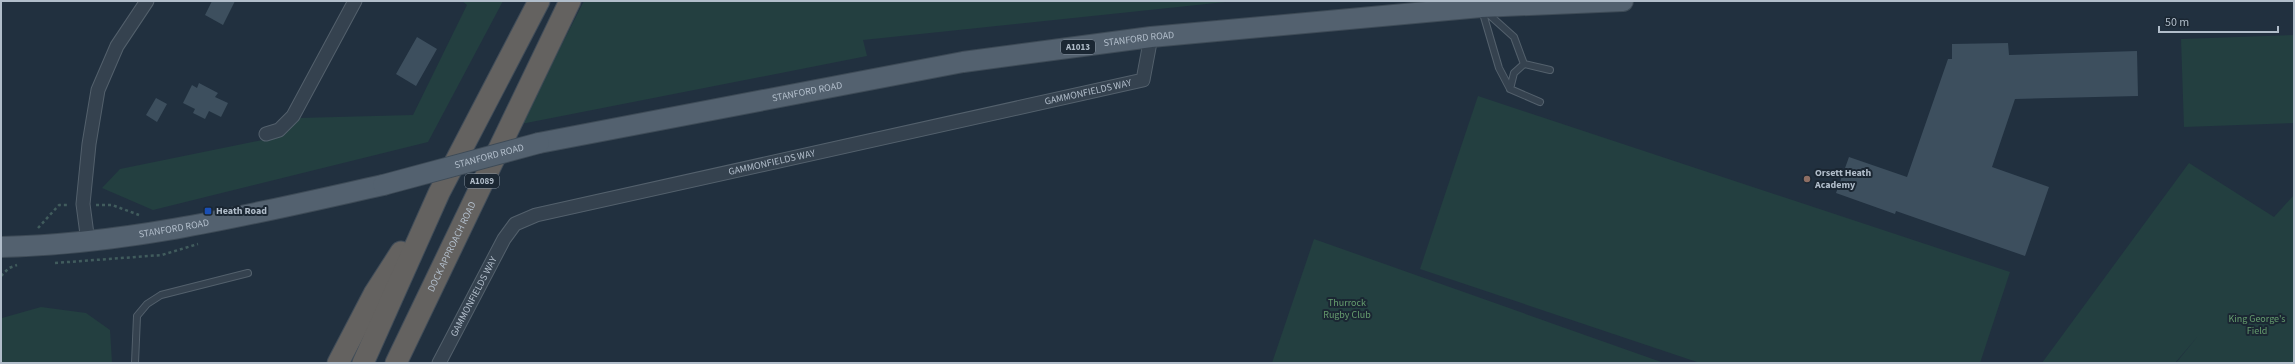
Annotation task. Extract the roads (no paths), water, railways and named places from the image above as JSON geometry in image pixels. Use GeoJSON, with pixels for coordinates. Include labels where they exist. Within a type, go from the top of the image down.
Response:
{"type":"FeatureCollection","features":[{"type":"Feature","properties":{"kind":"highway","name":"A1089"},"geometry":{"type":"LineString","coordinates":[[438,193],[539,1]]}},
{"type":"Feature","properties":{"kind":"highway","name":"DOCK APPROACH ROAD"},"geometry":{"type":"LineString","coordinates":[[396,363],[570,1]]}},
{"type":"Feature","properties":{"kind":"highway"},"geometry":{"type":"LineString","coordinates":[[338,363],[374,294],[438,193]]}},
{"type":"Feature","properties":{"kind":"highway"},"geometry":{"type":"LineString","coordinates":[[363,363],[438,193]]}},
{"type":"Feature","properties":{"kind":"main road","name":"STANFORD ROAD"},"geometry":{"type":"LineString","coordinates":[[1,247],[88,242],[234,219],[383,185],[539,143],[963,62],[1151,37],[1481,4],[1623,1]]}},
{"type":"Feature","properties":{"kind":"street"},"geometry":{"type":"LineString","coordinates":[[88,242],[83,204],[89,144],[98,90],[117,46],[147,1]]}},
{"type":"Feature","properties":{"kind":"street"},"geometry":{"type":"LineString","coordinates":[[266,134],[279,130],[293,116],[356,1]]}},
{"type":"Feature","properties":{"kind":"street","name":"GAMMONFIELDS WAY"},"geometry":{"type":"LineString","coordinates":[[439,363],[504,239],[515,224],[536,215],[1143,80],[1151,37]]}},
{"type":"Feature","properties":{"kind":"lane"},"geometry":{"type":"LineString","coordinates":[[1481,4],[1514,37],[1524,64]]}},
{"type":"Feature","properties":{"kind":"lane"},"geometry":{"type":"LineString","coordinates":[[1481,4],[1499,68],[1510,89],[1540,102]]}},
{"type":"Feature","properties":{"kind":"lane"},"geometry":{"type":"LineString","coordinates":[[1524,64],[1550,70]]}},
{"type":"Feature","properties":{"kind":"lane"},"geometry":{"type":"LineString","coordinates":[[1510,89],[1514,73],[1524,64]]}},
{"type":"Feature","properties":{"kind":"lane"},"geometry":{"type":"LineString","coordinates":[[135,363],[137,316],[147,304],[161,295],[248,273]]}},
{"type":"Feature","properties":{"kind":"place","name":"Orsett Heath Academy"},"geometry":{"type":"Point","coordinates":[1807,179]}},
{"type":"Feature","properties":{"kind":"place","name":"Heath Road"},"geometry":{"type":"Point","coordinates":[208,211]}},
{"type":"Feature","properties":{"kind":"park label","name":"Thurrock Rugby Club"},"geometry":{"type":"Point","coordinates":[1347,308]}},
{"type":"Feature","properties":{"kind":"park label","name":"King George's Field"},"geometry":{"type":"Point","coordinates":[2257,324]}}]}
